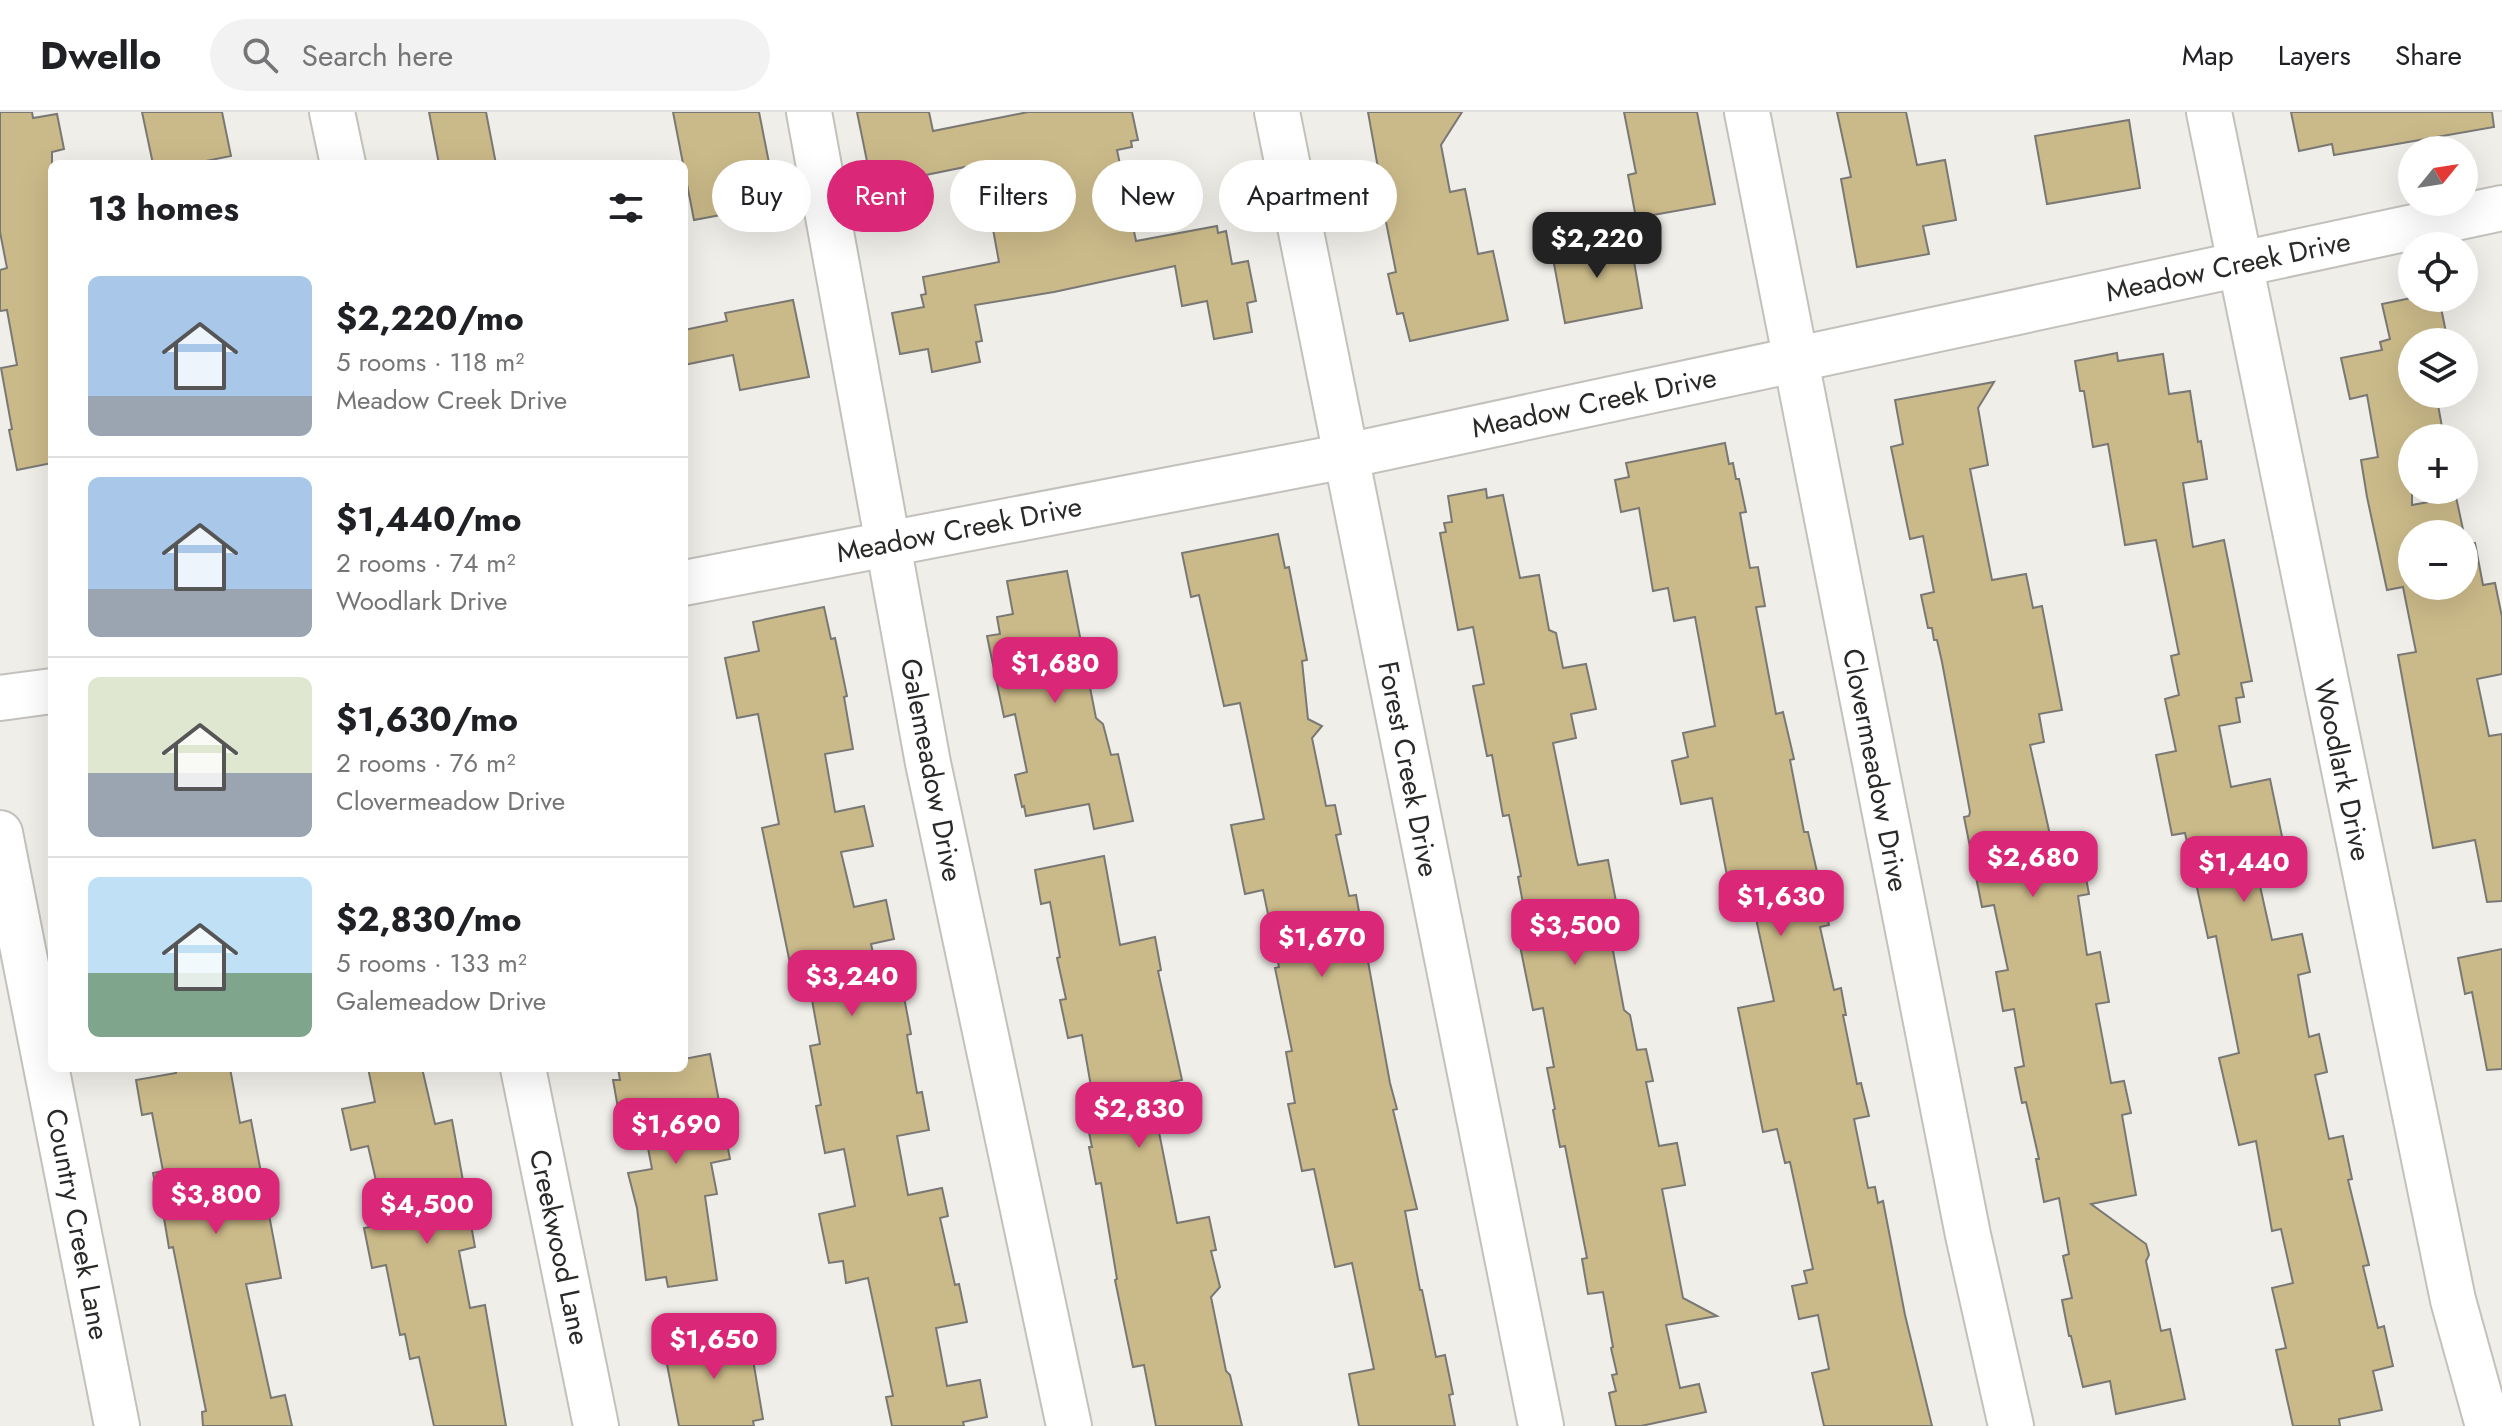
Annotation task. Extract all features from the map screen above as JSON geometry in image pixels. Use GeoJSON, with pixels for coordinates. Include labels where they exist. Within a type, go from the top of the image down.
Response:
{"type":"FeatureCollection","features":[{"type":"Feature","properties":{"kind":"street"},"geometry":{"type":"LineString","coordinates":[[332,112],[342,160]]}},
{"type":"Feature","properties":{"kind":"street","name":"Galemeadow Drive"},"geometry":{"type":"LineString","coordinates":[[809,112],[928,763],[1069,1426]]}},
{"type":"Feature","properties":{"kind":"street","name":"Forest Creek Drive"},"geometry":{"type":"LineString","coordinates":[[1277,112],[1541,1426]]}},
{"type":"Feature","properties":{"kind":"street","name":"Clovermeadow Drive"},"geometry":{"type":"LineString","coordinates":[[1747,112],[1965,1219],[2011,1426]]}},
{"type":"Feature","properties":{"kind":"street","name":"Woodlark Drive"},"geometry":{"type":"LineString","coordinates":[[2209,112],[2453,1300],[2488,1426]]}},
{"type":"Feature","properties":{"kind":"street","name":"Meadow Creek Drive"},"geometry":{"type":"LineString","coordinates":[[688,582],[1346,456],[2502,208]]}},
{"type":"Feature","properties":{"kind":"street"},"geometry":{"type":"LineString","coordinates":[[0,698],[48,692]]}},
{"type":"Feature","properties":{"kind":"street","name":"Country Creek Lane"},"geometry":{"type":"LineString","coordinates":[[0,833],[117,1426]]}},
{"type":"Feature","properties":{"kind":"street","name":"Creekwood Lane"},"geometry":{"type":"LineString","coordinates":[[524,1072],[596,1426]]}},
{"type":"Feature","properties":{"kind":"building"},"geometry":{"type":"Polygon","coordinates":[[[0,112],[32,112],[33,118],[57,114],[64,149],[52,152],[52,160],[48,160],[48,464],[17,470],[1,368],[17,365],[7,310],[0,311],[0,270],[7,268],[0,232],[0,112]]]}},
{"type":"Feature","properties":{"kind":"building"},"geometry":{"type":"Polygon","coordinates":[[[142,112],[222,112],[231,156],[211,160],[152,160],[142,112]]]}},
{"type":"Feature","properties":{"kind":"building"},"geometry":{"type":"Polygon","coordinates":[[[429,112],[486,112],[495,160],[438,160],[429,112]]]}},
{"type":"Feature","properties":{"kind":"building"},"geometry":{"type":"Polygon","coordinates":[[[673,112],[759,112],[768,160],[712,160],[712,217],[694,220],[688,189],[688,160],[682,160],[673,112]]]}},
{"type":"Feature","properties":{"kind":"building"},"geometry":{"type":"Polygon","coordinates":[[[857,112],[929,112],[933,131],[1028,112],[1132,112],[1138,140],[1131,141],[1132,147],[1117,150],[1119,160],[1092,160],[1092,232],[1134,232],[1136,241],[1185,232],[1203,232],[1203,229],[1217,226],[1218,233],[1226,232],[1232,264],[1248,261],[1256,301],[1247,303],[1252,332],[1214,339],[1207,301],[1182,306],[1175,266],[975,305],[982,341],[976,342],[980,362],[932,372],[928,349],[900,354],[892,313],[924,307],[921,295],[926,294],[923,277],[999,262],[994,232],[1076,232],[1076,160],[950,160],[950,170],[934,173],[934,160],[867,160],[857,112]]]}},
{"type":"Feature","properties":{"kind":"building"},"geometry":{"type":"Polygon","coordinates":[[[1368,112],[1462,112],[1441,145],[1450,192],[1465,189],[1478,254],[1493,251],[1508,320],[1410,341],[1403,313],[1397,314],[1388,274],[1396,272],[1388,232],[1397,232],[1397,160],[1377,160],[1368,112]]]}},
{"type":"Feature","properties":{"kind":"building"},"geometry":{"type":"Polygon","coordinates":[[[1624,112],[1697,112],[1715,204],[1636,218],[1628,175],[1636,173],[1624,112]]]}},
{"type":"Feature","properties":{"kind":"building"},"geometry":{"type":"Polygon","coordinates":[[[1837,112],[1906,112],[1917,165],[1945,160],[1956,220],[1923,226],[1929,254],[1857,267],[1841,179],[1851,177],[1837,112]]]}},
{"type":"Feature","properties":{"kind":"building"},"geometry":{"type":"Polygon","coordinates":[[[2291,112],[2492,112],[2494,127],[2443,136],[2398,136],[2398,144],[2334,155],[2332,144],[2299,151],[2291,112]]]}},
{"type":"Feature","properties":{"kind":"building"},"geometry":{"type":"Polygon","coordinates":[[[2129,120],[2140,188],[2047,204],[2035,136],[2129,120]]]}},
{"type":"Feature","properties":{"kind":"building"},"geometry":{"type":"Polygon","coordinates":[[[1630,238],[1642,308],[1565,323],[1552,253],[1630,238]]]}},
{"type":"Feature","properties":{"kind":"building"},"geometry":{"type":"Polygon","coordinates":[[[793,300],[809,377],[740,390],[733,355],[688,364],[688,329],[727,321],[725,313],[793,300]]]}},
{"type":"Feature","properties":{"kind":"building"},"geometry":{"type":"Polygon","coordinates":[[[2398,301],[2398,312],[2442,312],[2445,328],[2398,328],[2398,408],[2439,408],[2441,424],[2398,424],[2398,504],[2458,504],[2461,520],[2398,520],[2398,588],[2387,590],[2361,460],[2378,457],[2367,395],[2350,399],[2341,358],[2382,350],[2380,342],[2390,339],[2382,304],[2398,301]]]}},
{"type":"Feature","properties":{"kind":"building"},"geometry":{"type":"Polygon","coordinates":[[[2117,353],[2118,361],[2163,354],[2169,394],[2190,391],[2207,479],[2183,483],[2193,547],[2224,540],[2252,681],[2241,683],[2244,697],[2236,698],[2240,722],[2219,726],[2231,787],[2270,779],[2289,870],[2258,877],[2272,940],[2302,934],[2310,972],[2298,975],[2309,1037],[2319,1034],[2327,1072],[2315,1075],[2329,1139],[2343,1136],[2352,1179],[2348,1180],[2369,1265],[2363,1266],[2378,1328],[2384,1326],[2393,1366],[2373,1371],[2382,1410],[2339,1419],[2340,1426],[2293,1426],[2276,1350],[2286,1348],[2272,1288],[2293,1283],[2281,1229],[2272,1231],[2256,1141],[2239,1145],[2219,1058],[2239,1053],[2216,936],[2208,938],[2185,833],[2172,835],[2156,755],[2176,751],[2165,699],[2179,695],[2171,656],[2179,654],[2156,540],[2125,545],[2108,444],[2093,447],[2084,391],[2080,391],[2075,361],[2117,353]]]}},
{"type":"Feature","properties":{"kind":"building"},"geometry":{"type":"Polygon","coordinates":[[[1994,382],[1978,408],[1988,465],[1970,469],[1992,580],[2026,574],[2033,608],[2042,606],[2062,710],[2039,714],[2044,742],[2030,745],[2056,862],[2064,860],[2066,865],[2083,862],[2089,894],[2078,896],[2087,955],[2100,952],[2109,1002],[2096,1004],[2111,1083],[2124,1081],[2131,1113],[2122,1115],[2136,1195],[2091,1204],[2146,1244],[2149,1255],[2146,1261],[2161,1331],[2170,1329],[2185,1399],[2116,1414],[2110,1381],[2083,1387],[2069,1336],[2062,1300],[2072,1298],[2063,1256],[2069,1254],[2059,1198],[2044,1202],[2036,1159],[2039,1159],[2015,1068],[2024,1066],[2014,1009],[2003,1011],[1996,972],[2008,970],[1994,905],[1982,907],[1964,817],[1969,816],[1970,812],[1942,662],[1937,640],[1934,640],[1932,628],[1928,628],[1921,595],[1934,592],[1923,536],[1910,539],[1891,447],[1903,444],[1895,400],[1994,382]]]}},
{"type":"Feature","properties":{"kind":"building"},"geometry":{"type":"Polygon","coordinates":[[[1725,443],[1729,464],[1733,463],[1736,479],[1739,479],[1746,512],[1740,513],[1750,568],[1758,567],[1765,606],[1756,607],[1776,714],[1783,712],[1794,759],[1790,760],[1804,832],[1808,832],[1829,925],[1820,927],[1834,990],[1841,988],[1846,1015],[1843,1015],[1857,1084],[1861,1083],[1869,1116],[1854,1119],[1868,1188],[1875,1187],[1878,1203],[1883,1201],[1905,1315],[1932,1426],[1824,1426],[1812,1373],[1829,1369],[1818,1315],[1799,1319],[1792,1286],[1807,1283],[1804,1271],[1813,1269],[1790,1162],[1785,1163],[1777,1129],[1763,1132],[1738,1008],[1774,1001],[1748,882],[1729,886],[1712,798],[1681,804],[1672,761],[1688,757],[1683,733],[1715,726],[1695,617],[1674,621],[1668,588],[1653,591],[1639,508],[1621,512],[1615,480],[1629,477],[1626,463],[1725,443]]]}},
{"type":"Feature","properties":{"kind":"building"},"geometry":{"type":"Polygon","coordinates":[[[1486,489],[1487,498],[1503,495],[1520,578],[1539,575],[1549,630],[1556,633],[1563,668],[1586,664],[1596,709],[1571,714],[1576,738],[1553,743],[1578,865],[1608,860],[1623,938],[1611,940],[1624,1010],[1630,1015],[1637,1050],[1646,1049],[1653,1081],[1646,1082],[1659,1146],[1677,1143],[1685,1185],[1662,1189],[1683,1298],[1717,1316],[1666,1325],[1680,1388],[1699,1384],[1706,1412],[1641,1426],[1616,1426],[1609,1393],[1616,1391],[1612,1375],[1617,1374],[1613,1347],[1603,1292],[1588,1294],[1582,1259],[1587,1258],[1565,1146],[1560,1147],[1553,1110],[1547,1068],[1554,1067],[1543,1008],[1533,1010],[1515,921],[1526,919],[1518,877],[1521,876],[1509,815],[1503,816],[1492,755],[1487,756],[1473,686],[1484,684],[1473,627],[1458,630],[1440,533],[1446,532],[1444,523],[1452,522],[1448,496],[1486,489]]]}},
{"type":"Feature","properties":{"kind":"building"},"geometry":{"type":"Polygon","coordinates":[[[1278,534],[1285,568],[1289,567],[1307,660],[1302,661],[1308,719],[1322,726],[1312,738],[1326,806],[1335,805],[1341,834],[1336,835],[1349,896],[1356,895],[1397,1109],[1393,1110],[1417,1209],[1405,1211],[1420,1290],[1436,1357],[1445,1355],[1453,1394],[1449,1395],[1455,1426],[1359,1426],[1349,1374],[1374,1369],[1352,1263],[1335,1267],[1314,1169],[1302,1171],[1288,1104],[1295,1103],[1286,1052],[1292,1051],[1275,968],[1279,967],[1263,890],[1245,894],[1231,825],[1264,819],[1240,703],[1224,706],[1199,595],[1191,597],[1182,553],[1278,534]]]}},
{"type":"Feature","properties":{"kind":"building"},"geometry":{"type":"Polygon","coordinates":[[[2478,559],[2483,585],[2495,583],[2502,617],[2502,674],[2477,679],[2489,736],[2502,734],[2502,901],[2487,902],[2475,840],[2433,848],[2398,655],[2416,652],[2406,600],[2478,600],[2478,559]]]}},
{"type":"Feature","properties":{"kind":"building"},"geometry":{"type":"Polygon","coordinates":[[[1067,571],[1096,718],[1103,724],[1111,755],[1118,754],[1133,821],[1094,829],[1089,804],[1026,816],[1015,775],[1027,772],[1015,714],[1004,717],[987,636],[1000,634],[997,617],[1013,614],[1007,581],[1067,571]]]}},
{"type":"Feature","properties":{"kind":"building"},"geometry":{"type":"Polygon","coordinates":[[[824,607],[831,639],[835,638],[847,696],[844,697],[853,749],[825,754],[835,812],[864,806],[873,846],[841,852],[854,907],[886,900],[894,939],[871,944],[884,1001],[904,997],[917,1093],[922,1092],[929,1130],[897,1136],[908,1195],[942,1188],[948,1216],[940,1218],[967,1322],[936,1328],[947,1386],[980,1380],[987,1417],[963,1422],[964,1426],[892,1426],[886,1397],[893,1396],[868,1278],[846,1283],[843,1261],[829,1263],[819,1214],[855,1206],[844,1149],[825,1153],[816,1106],[821,1105],[810,1046],[820,1044],[810,989],[805,990],[801,971],[792,973],[762,828],[779,824],[758,714],[737,718],[725,658],[759,651],[753,622],[824,607]]]}},
{"type":"Feature","properties":{"kind":"building"},"geometry":{"type":"Polygon","coordinates":[[[1104,856],[1120,945],[1155,937],[1161,970],[1158,971],[1182,1080],[1171,1082],[1177,1113],[1156,1117],[1177,1223],[1209,1217],[1216,1250],[1211,1251],[1220,1287],[1211,1297],[1226,1371],[1230,1375],[1242,1426],[1156,1426],[1144,1365],[1133,1367],[1115,1280],[1101,1183],[1096,1184],[1089,1147],[1092,1147],[1081,1094],[1092,1092],[1082,1035],[1068,1038],[1060,1000],[1066,999],[1050,902],[1041,904],[1035,870],[1104,856]]]}},
{"type":"Feature","properties":{"kind":"building"},"geometry":{"type":"Polygon","coordinates":[[[2502,949],[2502,1069],[2487,1070],[2472,992],[2465,994],[2458,958],[2502,949]]]}},
{"type":"Feature","properties":{"kind":"building"},"geometry":{"type":"Polygon","coordinates":[[[710,1054],[730,1159],[711,1163],[717,1194],[705,1196],[717,1280],[668,1287],[666,1277],[646,1280],[637,1208],[628,1173],[652,1169],[641,1111],[619,1114],[613,1080],[620,1080],[619,1072],[688,1072],[688,1058],[710,1054]]]}},
{"type":"Feature","properties":{"kind":"building"},"geometry":{"type":"Polygon","coordinates":[[[231,1072],[240,1123],[251,1120],[281,1278],[246,1284],[271,1398],[285,1395],[292,1426],[203,1426],[202,1412],[206,1411],[173,1247],[169,1248],[153,1173],[163,1171],[152,1113],[142,1115],[136,1080],[176,1073],[231,1072]]]}},
{"type":"Feature","properties":{"kind":"building"},"geometry":{"type":"Polygon","coordinates":[[[369,1072],[423,1072],[435,1124],[452,1120],[475,1247],[459,1251],[470,1308],[485,1305],[506,1426],[434,1426],[419,1357],[410,1359],[405,1334],[400,1335],[386,1265],[372,1268],[364,1228],[386,1224],[368,1146],[351,1150],[342,1109],[375,1102],[369,1072]]]}},
{"type":"Feature","properties":{"kind":"building"},"geometry":{"type":"Polygon","coordinates":[[[748,1330],[763,1419],[753,1421],[754,1426],[679,1426],[663,1344],[748,1330]]]}}]}
